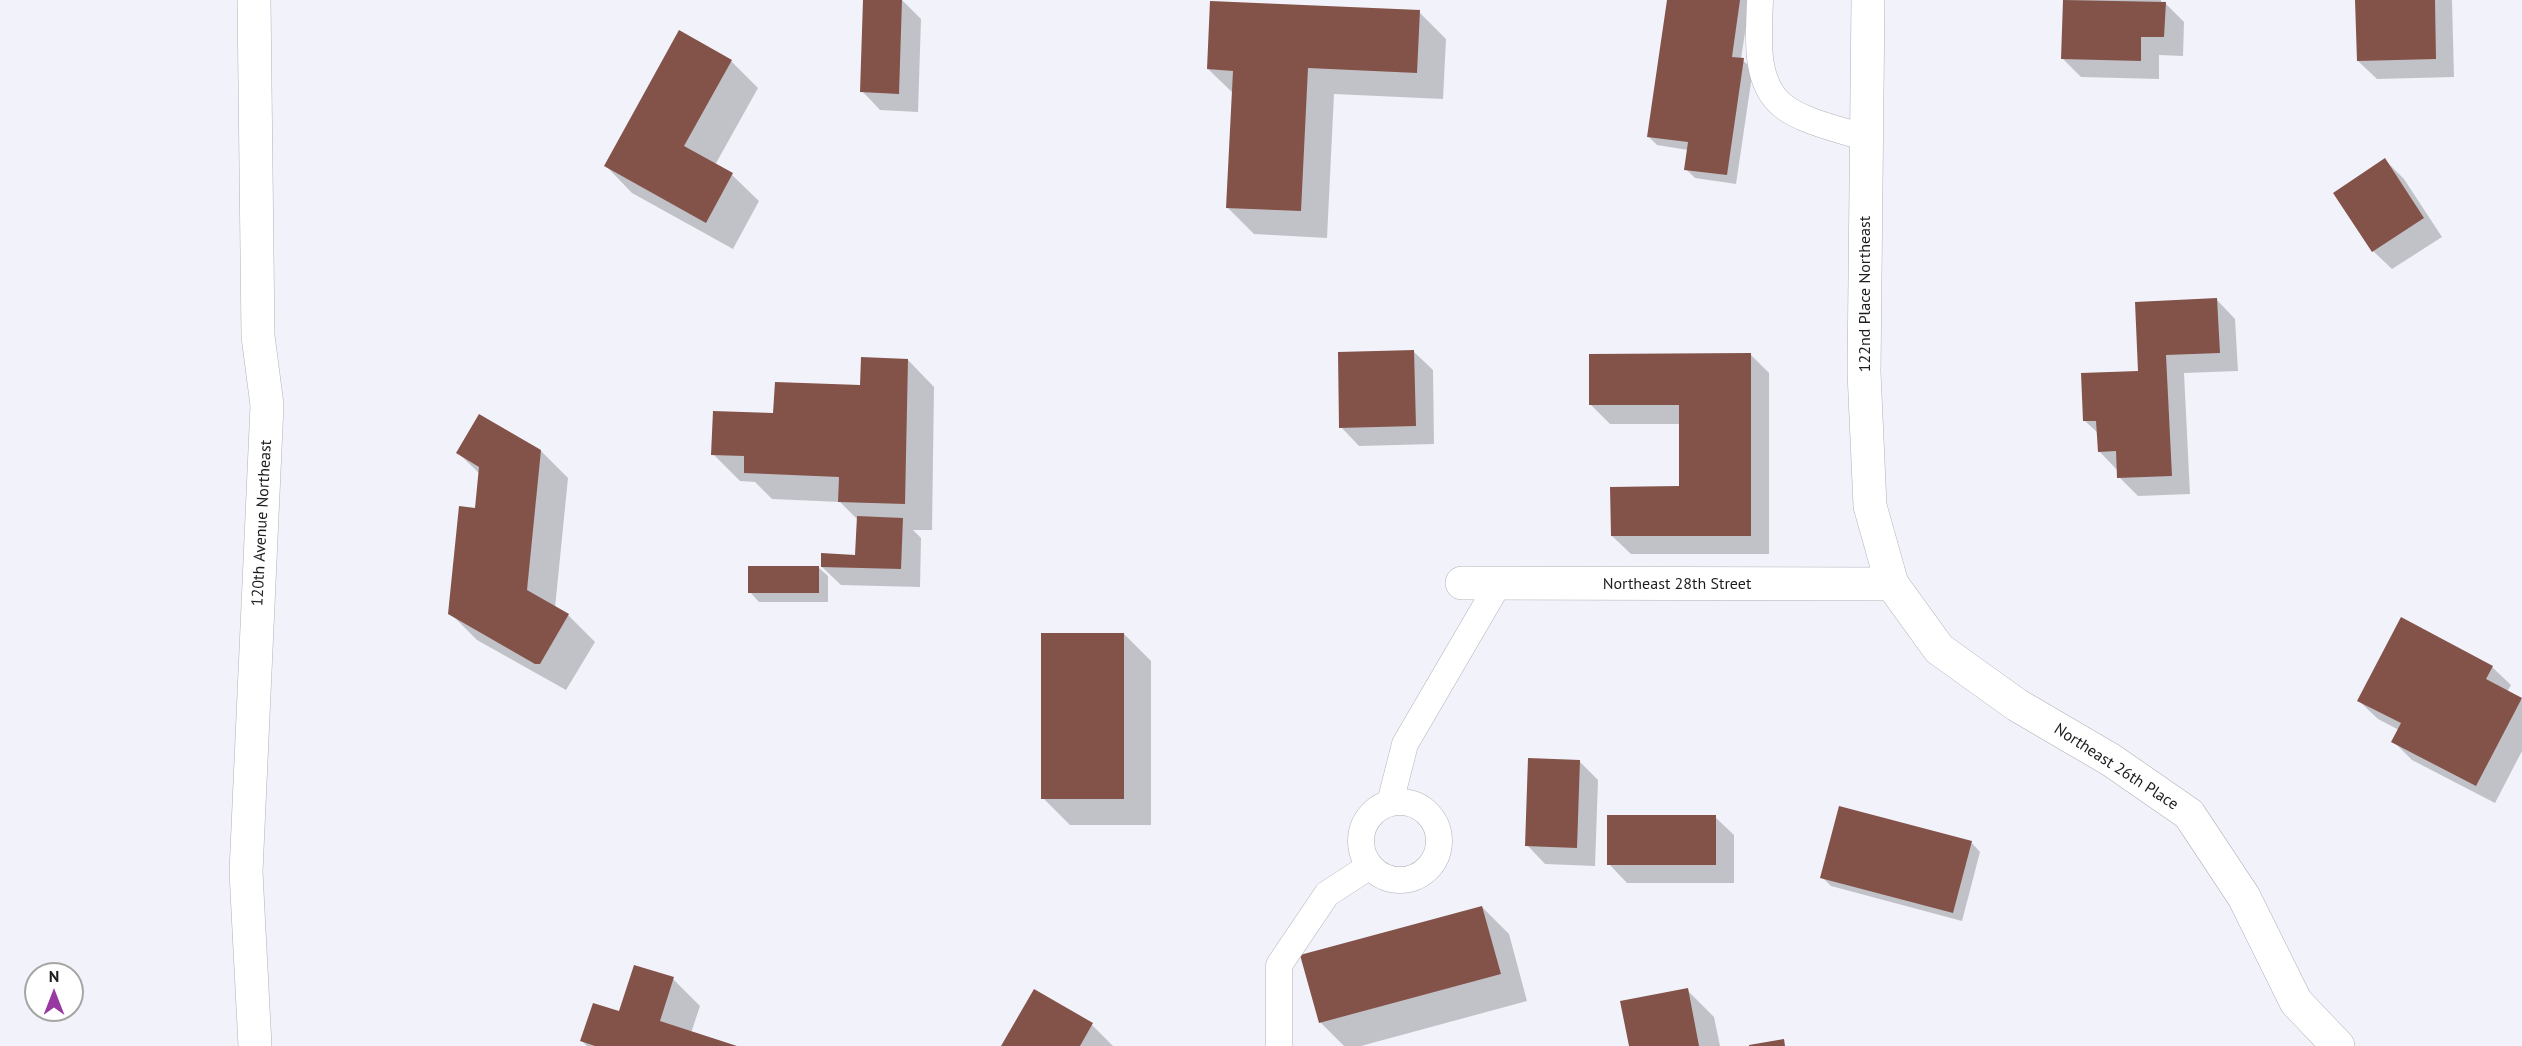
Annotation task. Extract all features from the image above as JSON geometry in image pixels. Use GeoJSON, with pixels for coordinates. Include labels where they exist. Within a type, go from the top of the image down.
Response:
{"type":"FeatureCollection","features":[{"type":"Feature","properties":{"kind":"street","name":"120th Avenue Northeast"},"geometry":{"type":"LineString","coordinates":[[254,0],[258,336],[267,405],[246,872],[255,1046]]}},
{"type":"Feature","properties":{"kind":"street","name":"122nd Place Northeast"},"geometry":{"type":"LineString","coordinates":[[1868,0],[1864,372],[1870,506],[1892,584]]}},
{"type":"Feature","properties":{"kind":"street","name":"Northeast 28th Street"},"geometry":{"type":"LineString","coordinates":[[1462,583],[1892,584]]}},
{"type":"Feature","properties":{"kind":"street","name":"Northeast 26th Place"},"geometry":{"type":"LineString","coordinates":[[1892,584],[1938,649],[2017,705],[2111,760],[2189,814],[2244,897],[2296,1002],[2338,1046]]}},
{"type":"Feature","properties":{"kind":"lane"},"geometry":{"type":"LineString","coordinates":[[1760,0],[1759,42],[1763,74],[1783,106],[1808,119],[1866,138]]}},
{"type":"Feature","properties":{"kind":"lane"},"geometry":{"type":"LineString","coordinates":[[1390,803],[1405,744],[1499,583]]}},
{"type":"Feature","properties":{"kind":"lane"},"geometry":{"type":"LineString","coordinates":[[1403,801],[1416,804],[1426,812],[1434,822],[1439,834],[1439,847],[1435,859],[1427,869],[1417,876],[1404,880],[1392,879],[1379,874],[1370,866],[1363,855],[1360,842],[1362,829],[1368,817],[1378,808],[1403,801]]}},
{"type":"Feature","properties":{"kind":"lane"},"geometry":{"type":"LineString","coordinates":[[1278,1046],[1279,965],[1328,894],[1370,866]]}},
{"type":"Feature","properties":{"kind":"building"},"geometry":{"type":"Polygon","coordinates":[[[863,0],[902,0],[899,94],[860,92],[863,0]]]}},
{"type":"Feature","properties":{"kind":"building"},"geometry":{"type":"Polygon","coordinates":[[[1667,0],[1740,0],[1732,57],[1744,58],[1727,175],[1684,170],[1688,142],[1647,137],[1667,0]]]}},
{"type":"Feature","properties":{"kind":"building"},"geometry":{"type":"Polygon","coordinates":[[[2063,0],[2166,2],[2164,37],[2141,37],[2141,61],[2061,59],[2063,0]]]}},
{"type":"Feature","properties":{"kind":"building"},"geometry":{"type":"Polygon","coordinates":[[[2355,0],[2435,0],[2436,59],[2357,61],[2355,0]]]}},
{"type":"Feature","properties":{"kind":"building"},"geometry":{"type":"Polygon","coordinates":[[[1210,1],[1420,10],[1417,73],[1308,68],[1301,211],[1226,208],[1233,71],[1207,69],[1210,1]]]}},
{"type":"Feature","properties":{"kind":"building"},"geometry":{"type":"Polygon","coordinates":[[[679,30],[732,60],[684,146],[733,173],[706,223],[604,166],[679,30]]]}},
{"type":"Feature","properties":{"kind":"building"},"geometry":{"type":"Polygon","coordinates":[[[2385,158],[2424,218],[2372,252],[2333,193],[2385,158]]]}},
{"type":"Feature","properties":{"kind":"building"},"geometry":{"type":"Polygon","coordinates":[[[2217,298],[2220,353],[2166,355],[2172,476],[2117,478],[2116,451],[2098,452],[2096,421],[2083,421],[2081,373],[2138,371],[2135,302],[2217,298]]]}},
{"type":"Feature","properties":{"kind":"building"},"geometry":{"type":"Polygon","coordinates":[[[1414,350],[1416,426],[1339,428],[1338,352],[1414,350]]]}},
{"type":"Feature","properties":{"kind":"building"},"geometry":{"type":"Polygon","coordinates":[[[1751,353],[1751,536],[1611,536],[1610,487],[1679,486],[1679,405],[1589,405],[1589,354],[1751,353]]]}},
{"type":"Feature","properties":{"kind":"building"},"geometry":{"type":"Polygon","coordinates":[[[861,357],[908,359],[905,504],[838,502],[839,477],[744,473],[744,456],[711,455],[713,411],[773,413],[775,382],[860,385],[861,357]]]}},
{"type":"Feature","properties":{"kind":"building"},"geometry":{"type":"Polygon","coordinates":[[[479,414],[541,450],[527,590],[569,614],[540,664],[535,664],[448,614],[459,506],[475,508],[479,467],[456,453],[479,414]]]}},
{"type":"Feature","properties":{"kind":"building"},"geometry":{"type":"Polygon","coordinates":[[[857,516],[903,518],[901,569],[821,567],[821,553],[855,555],[857,516]]]}},
{"type":"Feature","properties":{"kind":"building"},"geometry":{"type":"Polygon","coordinates":[[[748,566],[819,566],[819,593],[748,593],[748,566]]]}},
{"type":"Feature","properties":{"kind":"building"},"geometry":{"type":"Polygon","coordinates":[[[2401,617],[2493,666],[2486,679],[2522,698],[2476,786],[2391,742],[2401,723],[2357,701],[2401,617]]]}},
{"type":"Feature","properties":{"kind":"building"},"geometry":{"type":"Polygon","coordinates":[[[1041,633],[1124,633],[1124,799],[1041,799],[1041,633]]]}},
{"type":"Feature","properties":{"kind":"building"},"geometry":{"type":"Polygon","coordinates":[[[1528,758],[1580,760],[1577,848],[1525,846],[1528,758]]]}},
{"type":"Feature","properties":{"kind":"building"},"geometry":{"type":"Polygon","coordinates":[[[1839,806],[1972,841],[1953,913],[1820,878],[1839,806]]]}},
{"type":"Feature","properties":{"kind":"building"},"geometry":{"type":"Polygon","coordinates":[[[1607,815],[1716,815],[1716,865],[1607,865],[1607,815]]]}},
{"type":"Feature","properties":{"kind":"building"},"geometry":{"type":"Polygon","coordinates":[[[1482,906],[1501,974],[1319,1023],[1300,955],[1482,906]]]}},
{"type":"Feature","properties":{"kind":"building"},"geometry":{"type":"Polygon","coordinates":[[[634,965],[674,977],[660,1021],[737,1046],[595,1046],[580,1041],[593,1003],[619,1011],[634,965]]]}},
{"type":"Feature","properties":{"kind":"building"},"geometry":{"type":"Polygon","coordinates":[[[1688,988],[1699,1046],[1629,1046],[1620,1001],[1688,988]]]}},
{"type":"Feature","properties":{"kind":"building"},"geometry":{"type":"Polygon","coordinates":[[[1034,989],[1093,1023],[1080,1046],[1001,1046],[1034,989]]]}},
{"type":"Feature","properties":{"kind":"building"},"geometry":{"type":"Polygon","coordinates":[[[1784,1039],[1785,1046],[1749,1046],[1749,1045],[1784,1039]]]}}]}
